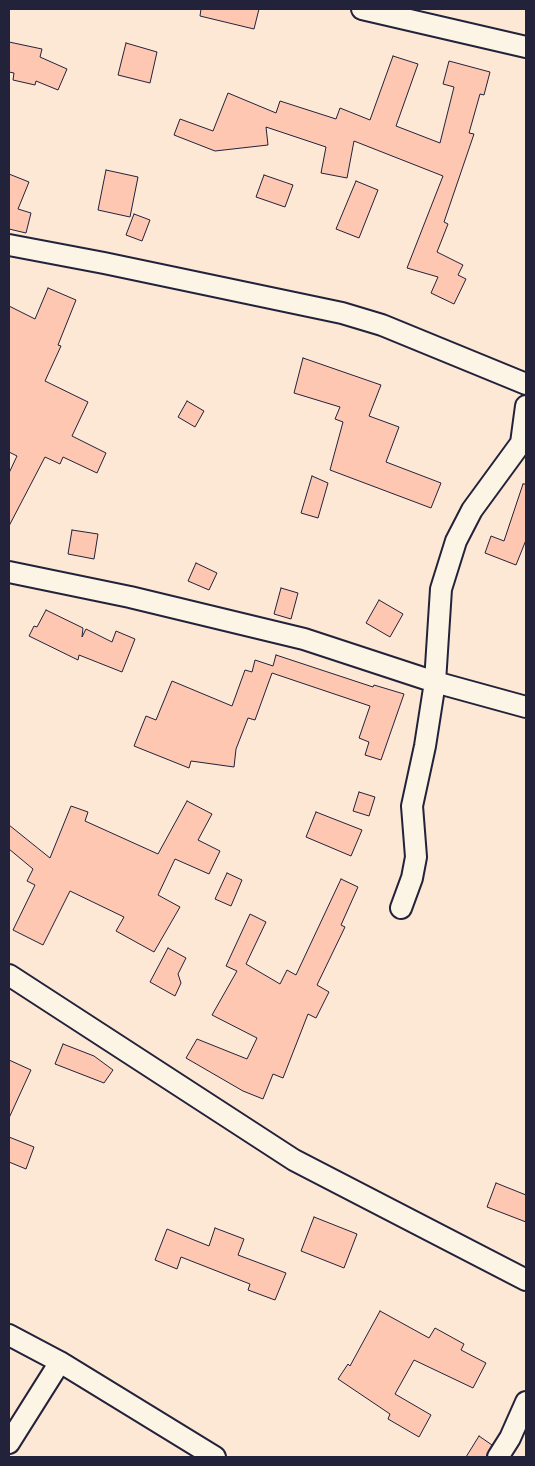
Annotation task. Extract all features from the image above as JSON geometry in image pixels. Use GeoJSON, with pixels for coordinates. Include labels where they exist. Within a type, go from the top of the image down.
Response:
{"type":"FeatureCollection","features":[{"type":"Feature","properties":{"kind":"street"},"geometry":{"type":"LineString","coordinates":[[362,9],[526,47]]}},
{"type":"Feature","properties":{"kind":"street"},"geometry":{"type":"LineString","coordinates":[[9,245],[342,313],[382,325],[526,384]]}},
{"type":"Feature","properties":{"kind":"street"},"geometry":{"type":"LineString","coordinates":[[400,908],[412,878],[416,857],[412,806],[425,746],[434,682],[441,589],[456,541],[472,510],[521,443],[526,406]]}},
{"type":"Feature","properties":{"kind":"street"},"geometry":{"type":"LineString","coordinates":[[9,572],[304,639],[434,682],[526,707]]}},
{"type":"Feature","properties":{"kind":"street"},"geometry":{"type":"LineString","coordinates":[[9,975],[294,1160],[526,1280]]}},
{"type":"Feature","properties":{"kind":"street"},"geometry":{"type":"LineString","coordinates":[[9,1336],[60,1362],[215,1457]]}},
{"type":"Feature","properties":{"kind":"street"},"geometry":{"type":"LineString","coordinates":[[9,1443],[60,1362]]}},
{"type":"Feature","properties":{"kind":"street"},"geometry":{"type":"LineString","coordinates":[[498,1457],[510,1438],[526,1402]]}},
{"type":"Feature","properties":{"kind":"building"},"geometry":{"type":"Polygon","coordinates":[[[201,9],[259,9],[254,29],[200,16],[201,9]]]}},
{"type":"Feature","properties":{"kind":"building"},"geometry":{"type":"Polygon","coordinates":[[[9,42],[42,49],[40,57],[67,69],[58,90],[36,81],[35,85],[13,80],[14,73],[9,72],[9,42]]]}},
{"type":"Feature","properties":{"kind":"building"},"geometry":{"type":"Polygon","coordinates":[[[126,43],[157,52],[150,83],[118,75],[126,43]]]}},
{"type":"Feature","properties":{"kind":"building"},"geometry":{"type":"Polygon","coordinates":[[[393,56],[418,64],[396,126],[440,143],[454,87],[443,84],[449,61],[490,72],[484,95],[480,94],[469,133],[474,134],[444,222],[448,224],[437,252],[463,265],[458,275],[466,279],[454,304],[431,293],[438,277],[407,268],[443,176],[354,141],[347,178],[321,173],[326,147],[266,127],[268,145],[215,151],[174,135],[180,119],[213,131],[228,93],[276,113],[280,101],[336,119],[340,108],[370,120],[393,56]]]}},
{"type":"Feature","properties":{"kind":"building"},"geometry":{"type":"Polygon","coordinates":[[[106,170],[138,177],[130,217],[98,210],[106,170]]]}},
{"type":"Feature","properties":{"kind":"building"},"geometry":{"type":"Polygon","coordinates":[[[9,174],[29,182],[18,209],[31,213],[26,233],[9,229],[9,174]]]}},
{"type":"Feature","properties":{"kind":"building"},"geometry":{"type":"Polygon","coordinates":[[[264,175],[293,185],[285,207],[256,197],[264,175]]]}},
{"type":"Feature","properties":{"kind":"building"},"geometry":{"type":"Polygon","coordinates":[[[356,181],[378,190],[359,238],[336,229],[356,181]]]}},
{"type":"Feature","properties":{"kind":"building"},"geometry":{"type":"Polygon","coordinates":[[[134,214],[150,220],[142,241],[126,235],[134,214]]]}},
{"type":"Feature","properties":{"kind":"building"},"geometry":{"type":"Polygon","coordinates":[[[48,288],[76,300],[58,345],[61,346],[45,381],[88,402],[72,436],[106,453],[97,473],[63,457],[60,464],[45,457],[9,526],[9,473],[17,456],[9,452],[9,306],[35,319],[48,288]]]}},
{"type":"Feature","properties":{"kind":"building"},"geometry":{"type":"Polygon","coordinates":[[[303,358],[381,385],[369,416],[399,427],[386,462],[441,483],[431,508],[330,470],[343,422],[335,419],[340,407],[294,393],[303,358]]]}},
{"type":"Feature","properties":{"kind":"building"},"geometry":{"type":"Polygon","coordinates":[[[187,401],[204,411],[195,427],[178,417],[187,401]]]}},
{"type":"Feature","properties":{"kind":"building"},"geometry":{"type":"Polygon","coordinates":[[[312,476],[328,483],[318,518],[301,513],[312,476]]]}},
{"type":"Feature","properties":{"kind":"building"},"geometry":{"type":"Polygon","coordinates":[[[523,484],[526,484],[526,540],[516,565],[485,553],[491,536],[504,541],[523,484]]]}},
{"type":"Feature","properties":{"kind":"building"},"geometry":{"type":"Polygon","coordinates":[[[72,530],[98,534],[94,559],[68,554],[72,530]]]}},
{"type":"Feature","properties":{"kind":"building"},"geometry":{"type":"Polygon","coordinates":[[[196,563],[217,573],[209,590],[188,581],[196,563]]]}},
{"type":"Feature","properties":{"kind":"building"},"geometry":{"type":"Polygon","coordinates":[[[281,588],[298,593],[291,619],[274,614],[281,588]]]}},
{"type":"Feature","properties":{"kind":"building"},"geometry":{"type":"Polygon","coordinates":[[[379,600],[403,614],[390,637],[366,623],[379,600]]]}},
{"type":"Feature","properties":{"kind":"building"},"geometry":{"type":"Polygon","coordinates":[[[46,610],[83,628],[82,637],[86,629],[112,642],[116,631],[135,639],[122,672],[79,655],[78,660],[29,636],[34,626],[37,627],[46,610]]]}},
{"type":"Feature","properties":{"kind":"building"},"geometry":{"type":"Polygon","coordinates":[[[276,655],[373,687],[374,685],[404,694],[381,760],[365,755],[369,742],[359,738],[370,706],[272,673],[255,720],[248,718],[236,749],[234,767],[191,761],[189,768],[134,746],[146,716],[156,720],[172,681],[232,706],[245,670],[252,672],[255,660],[273,666],[276,655]]]}},
{"type":"Feature","properties":{"kind":"building"},"geometry":{"type":"Polygon","coordinates":[[[359,792],[375,797],[369,816],[353,811],[359,792]]]}},
{"type":"Feature","properties":{"kind":"building"},"geometry":{"type":"Polygon","coordinates":[[[187,801],[212,814],[198,840],[220,851],[209,874],[175,859],[158,895],[180,907],[154,952],[116,931],[124,917],[70,891],[43,945],[13,930],[35,885],[27,881],[33,869],[9,849],[9,825],[50,858],[71,806],[88,812],[85,821],[158,854],[187,801]]]}},
{"type":"Feature","properties":{"kind":"building"},"geometry":{"type":"Polygon","coordinates":[[[316,812],[362,830],[351,856],[306,837],[316,812]]]}},
{"type":"Feature","properties":{"kind":"building"},"geometry":{"type":"Polygon","coordinates":[[[227,873],[242,880],[231,906],[215,899],[227,873]]]}},
{"type":"Feature","properties":{"kind":"building"},"geometry":{"type":"Polygon","coordinates":[[[341,879],[358,887],[341,925],[345,927],[317,985],[329,992],[316,1018],[308,1014],[283,1078],[273,1074],[263,1099],[243,1091],[186,1058],[197,1039],[247,1059],[257,1038],[212,1015],[237,971],[226,966],[250,914],[266,922],[246,964],[280,984],[287,970],[296,975],[341,879]]]}},
{"type":"Feature","properties":{"kind":"building"},"geometry":{"type":"Polygon","coordinates":[[[168,948],[186,958],[178,974],[181,983],[175,996],[150,982],[168,948]]]}},
{"type":"Feature","properties":{"kind":"building"},"geometry":{"type":"Polygon","coordinates":[[[63,1044],[94,1056],[113,1070],[104,1083],[55,1064],[63,1044]]]}},
{"type":"Feature","properties":{"kind":"building"},"geometry":{"type":"Polygon","coordinates":[[[9,1060],[31,1070],[9,1118],[9,1060]]]}},
{"type":"Feature","properties":{"kind":"building"},"geometry":{"type":"Polygon","coordinates":[[[9,1137],[34,1147],[26,1169],[9,1162],[9,1137]]]}},
{"type":"Feature","properties":{"kind":"building"},"geometry":{"type":"Polygon","coordinates":[[[496,1183],[526,1195],[526,1222],[487,1207],[496,1183]]]}},
{"type":"Feature","properties":{"kind":"building"},"geometry":{"type":"Polygon","coordinates":[[[314,1217],[357,1234],[344,1268],[301,1251],[314,1217]]]}},
{"type":"Feature","properties":{"kind":"building"},"geometry":{"type":"Polygon","coordinates":[[[215,1228],[244,1239],[238,1255],[286,1273],[275,1300],[248,1290],[250,1284],[181,1257],[177,1269],[155,1260],[167,1229],[209,1246],[215,1228]]]}},
{"type":"Feature","properties":{"kind":"building"},"geometry":{"type":"Polygon","coordinates":[[[380,1311],[429,1338],[435,1328],[464,1344],[461,1350],[486,1363],[473,1388],[414,1360],[395,1394],[431,1415],[419,1437],[388,1419],[390,1414],[338,1379],[348,1364],[350,1366],[380,1311]]]}},
{"type":"Feature","properties":{"kind":"building"},"geometry":{"type":"Polygon","coordinates":[[[479,1436],[492,1445],[486,1457],[466,1457],[479,1436]]]}}]}
